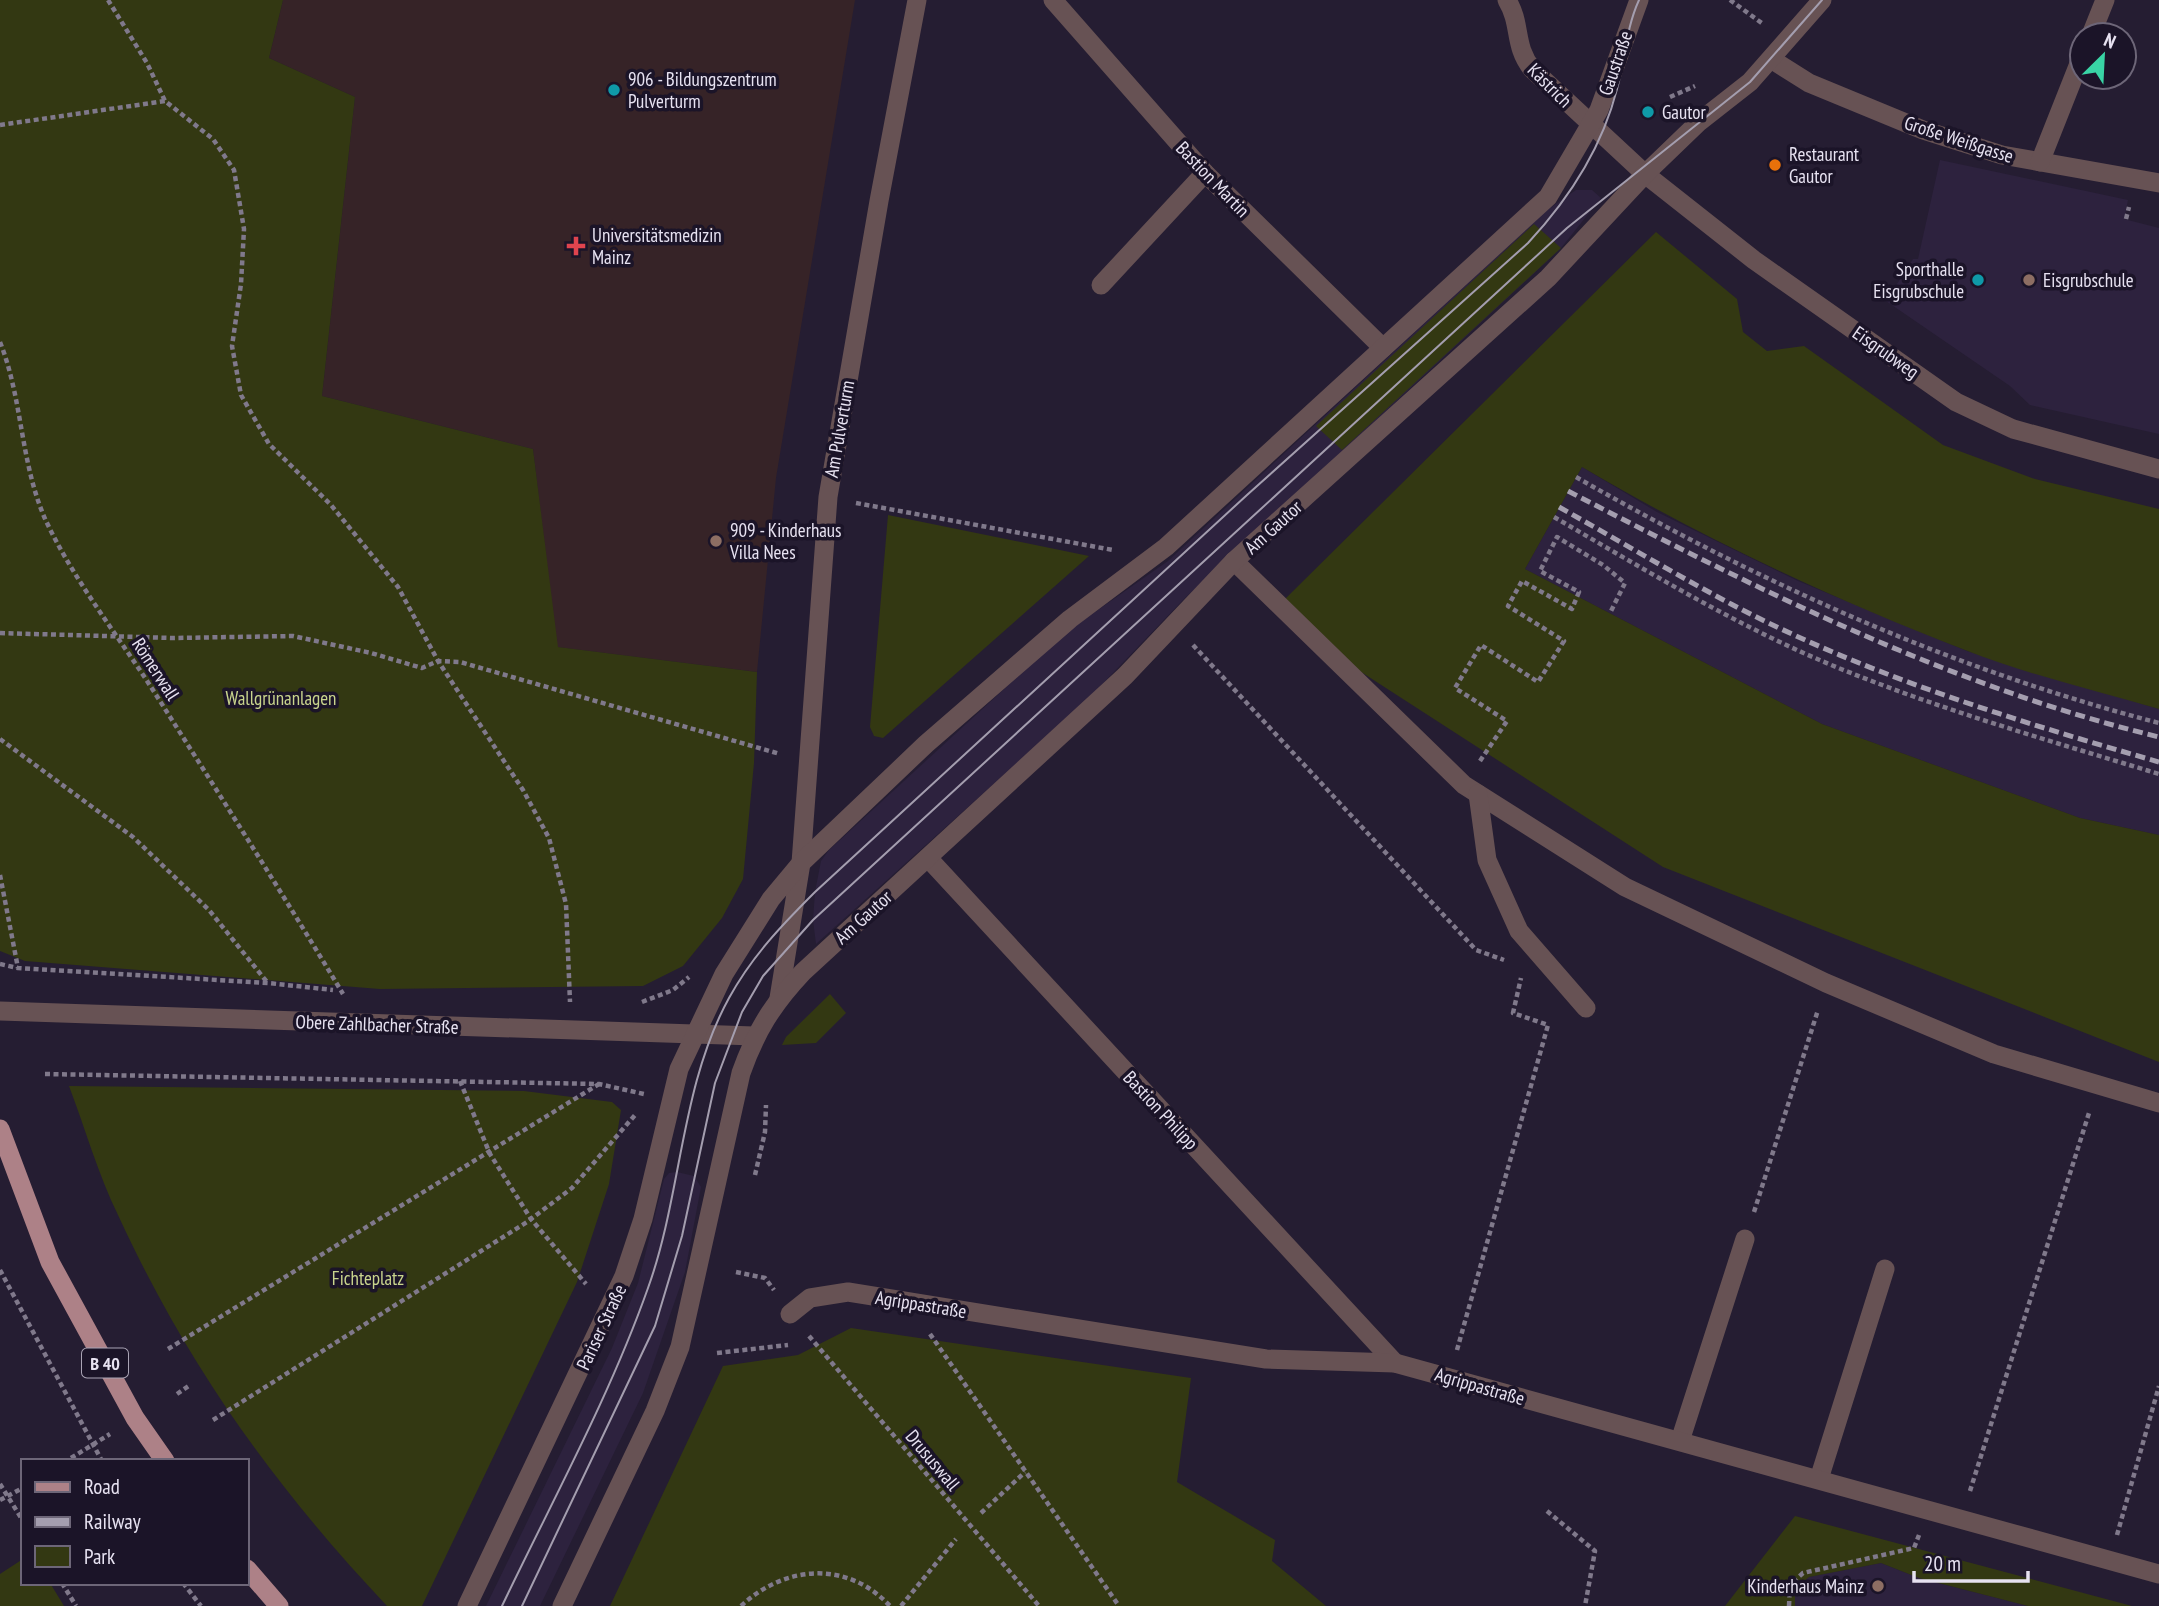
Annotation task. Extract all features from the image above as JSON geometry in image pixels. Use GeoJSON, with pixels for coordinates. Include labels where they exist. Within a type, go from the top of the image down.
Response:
{"type":"FeatureCollection","features":[{"type":"Feature","properties":{"kind":"main road","name":"B 40"},"geometry":{"type":"LineString","coordinates":[[0,1129],[50,1262],[135,1418],[164,1459]]}},
{"type":"Feature","properties":{"kind":"main road"},"geometry":{"type":"LineString","coordinates":[[248,1570],[279,1606]]}},
{"type":"Feature","properties":{"kind":"street","name":"Am Pulverturm"},"geometry":{"type":"LineString","coordinates":[[801,863],[828,498],[917,0]]}},
{"type":"Feature","properties":{"kind":"street","name":"Bastion Martin"},"geometry":{"type":"LineString","coordinates":[[1053,0],[1205,173],[1383,348]]}},
{"type":"Feature","properties":{"kind":"street","name":"Kästrich"},"geometry":{"type":"LineString","coordinates":[[1507,0],[1517,21],[1517,44],[1522,56],[1591,126],[1644,174]]}},
{"type":"Feature","properties":{"kind":"street","name":"Gaustraße"},"geometry":{"type":"LineString","coordinates":[[1591,126],[1639,0]]}},
{"type":"Feature","properties":{"kind":"street","name":"Am Gautor"},"geometry":{"type":"LineString","coordinates":[[754,1036],[779,998],[1125,676],[1234,561],[1548,278],[1644,174],[1699,122],[1750,82],[1822,0]]}},
{"type":"Feature","properties":{"kind":"street"},"geometry":{"type":"LineString","coordinates":[[2097,21],[2105,0]]}},
{"type":"Feature","properties":{"kind":"street","name":"Große Weißgasse"},"geometry":{"type":"LineString","coordinates":[[1771,59],[1809,83],[1923,130],[2002,155],[2159,183]]}},
{"type":"Feature","properties":{"kind":"street"},"geometry":{"type":"LineString","coordinates":[[2040,162],[2068,91]]}},
{"type":"Feature","properties":{"kind":"street"},"geometry":{"type":"LineString","coordinates":[[695,1033],[724,974],[771,899],[801,863],[926,744],[1070,620],[1166,547],[1548,197],[1591,126]]}},
{"type":"Feature","properties":{"kind":"street"},"geometry":{"type":"LineString","coordinates":[[1101,285],[1205,173]]}},
{"type":"Feature","properties":{"kind":"street","name":"Eisgrubweg"},"geometry":{"type":"LineString","coordinates":[[1644,174],[1754,260],[1956,402],[2013,429],[2159,469]]}},
{"type":"Feature","properties":{"kind":"street"},"geometry":{"type":"LineString","coordinates":[[1234,561],[1464,785],[1625,887],[1826,983],[1994,1054],[2159,1103]]}},
{"type":"Feature","properties":{"kind":"street"},"geometry":{"type":"LineString","coordinates":[[1478,794],[1486,860],[1518,931],[1586,1009]]}},
{"type":"Feature","properties":{"kind":"street","name":"Bastion Philipp"},"geometry":{"type":"LineString","coordinates":[[928,858],[1395,1363]]}},
{"type":"Feature","properties":{"kind":"street","name":"Am Gautor"},"geometry":{"type":"LineString","coordinates":[[779,998],[801,863]]}},
{"type":"Feature","properties":{"kind":"street","name":"Obere Zahlbacher Straße"},"geometry":{"type":"LineString","coordinates":[[0,1011],[754,1036]]}},
{"type":"Feature","properties":{"kind":"street","name":"Pariser Straße"},"geometry":{"type":"LineString","coordinates":[[467,1606],[624,1276],[643,1219],[669,1100],[695,1033]]}},
{"type":"Feature","properties":{"kind":"street"},"geometry":{"type":"LineString","coordinates":[[562,1606],[656,1411],[680,1347],[730,1119],[754,1036]]}},
{"type":"Feature","properties":{"kind":"street"},"geometry":{"type":"LineString","coordinates":[[1681,1441],[1745,1240]]}},
{"type":"Feature","properties":{"kind":"street"},"geometry":{"type":"LineString","coordinates":[[1819,1479],[1885,1269]]}},
{"type":"Feature","properties":{"kind":"street","name":"Agrippastraße"},"geometry":{"type":"LineString","coordinates":[[790,1314],[810,1298],[848,1292],[1266,1359],[1395,1363],[2159,1574]]}},
{"type":"Feature","properties":{"kind":"path"},"geometry":{"type":"LineString","coordinates":[[108,0],[147,63],[165,101],[213,139],[234,170],[244,229],[241,284],[232,346],[241,394],[269,444],[331,505],[398,587],[438,661],[523,790],[550,838],[566,904],[570,1003]]}},
{"type":"Feature","properties":{"kind":"path"},"geometry":{"type":"LineString","coordinates":[[1730,0],[1787,41]]}},
{"type":"Feature","properties":{"kind":"path"},"geometry":{"type":"LineString","coordinates":[[0,125],[165,101]]}},
{"type":"Feature","properties":{"kind":"path","name":"Römerwall"},"geometry":{"type":"LineString","coordinates":[[0,342],[11,370],[30,478],[46,521],[70,565],[119,637],[341,991],[268,983]]}},
{"type":"Feature","properties":{"kind":"path"},"geometry":{"type":"LineString","coordinates":[[1577,477],[1763,578],[1882,632],[2012,680],[2159,723]]}},
{"type":"Feature","properties":{"kind":"path"},"geometry":{"type":"LineString","coordinates":[[828,498],[1120,552]]}},
{"type":"Feature","properties":{"kind":"path"},"geometry":{"type":"LineString","coordinates":[[1554,517],[1724,615],[1844,670],[1968,716],[2159,774]]}},
{"type":"Feature","properties":{"kind":"path"},"geometry":{"type":"LineString","coordinates":[[1484,754],[1507,721],[1455,688],[1482,645],[1538,682],[1564,641],[1508,606],[1522,580],[1572,609],[1580,592],[1540,570],[1557,537],[1603,565],[1625,583],[1610,613]]}},
{"type":"Feature","properties":{"kind":"path"},"geometry":{"type":"LineString","coordinates":[[1174,623],[1476,950],[1524,967]]}},
{"type":"Feature","properties":{"kind":"path"},"geometry":{"type":"LineString","coordinates":[[0,633],[119,637],[293,636],[371,653],[422,668],[438,661],[460,662],[767,752]]}},
{"type":"Feature","properties":{"kind":"path"},"geometry":{"type":"LineString","coordinates":[[0,738],[133,837],[209,910],[268,983]]}},
{"type":"Feature","properties":{"kind":"path"},"geometry":{"type":"LineString","coordinates":[[0,875],[18,968]]}},
{"type":"Feature","properties":{"kind":"path"},"geometry":{"type":"LineString","coordinates":[[1449,1378],[1548,1025],[1513,1013],[1524,967],[1535,949]]}},
{"type":"Feature","properties":{"kind":"path"},"geometry":{"type":"LineString","coordinates":[[0,964],[18,968],[268,983]]}},
{"type":"Feature","properties":{"kind":"path"},"geometry":{"type":"LineString","coordinates":[[640,1002],[673,989],[694,974]]}},
{"type":"Feature","properties":{"kind":"path"},"geometry":{"type":"LineString","coordinates":[[1745,1240],[1826,983]]}},
{"type":"Feature","properties":{"kind":"path"},"geometry":{"type":"LineString","coordinates":[[45,1074],[599,1084],[640,1093]]}},
{"type":"Feature","properties":{"kind":"path"},"geometry":{"type":"LineString","coordinates":[[460,1081],[490,1154],[531,1219],[586,1284]]}},
{"type":"Feature","properties":{"kind":"path"},"geometry":{"type":"LineString","coordinates":[[168,1349],[490,1154],[599,1084]]}},
{"type":"Feature","properties":{"kind":"path"},"geometry":{"type":"LineString","coordinates":[[1973,1482],[2098,1085]]}},
{"type":"Feature","properties":{"kind":"path"},"geometry":{"type":"LineString","coordinates":[[755,1175],[765,1132],[767,1094]]}},
{"type":"Feature","properties":{"kind":"path"},"geometry":{"type":"LineString","coordinates":[[213,1420],[531,1219],[572,1188],[635,1115]]}},
{"type":"Feature","properties":{"kind":"path"},"geometry":{"type":"LineString","coordinates":[[0,1270],[101,1459]]}},
{"type":"Feature","properties":{"kind":"path"},"geometry":{"type":"LineString","coordinates":[[907,1302],[1119,1606]]}},
{"type":"Feature","properties":{"kind":"path","name":"Drususwall"},"geometry":{"type":"LineString","coordinates":[[717,1353],[789,1345],[807,1333],[1039,1606]]}},
{"type":"Feature","properties":{"kind":"path"},"geometry":{"type":"LineString","coordinates":[[177,1394],[190,1385]]}},
{"type":"Feature","properties":{"kind":"path"},"geometry":{"type":"LineString","coordinates":[[2110,1560],[2159,1386]]}},
{"type":"Feature","properties":{"kind":"path"},"geometry":{"type":"LineString","coordinates":[[71,1458],[110,1434]]}},
{"type":"Feature","properties":{"kind":"path"},"geometry":{"type":"LineString","coordinates":[[981,1513],[1025,1472]]}},
{"type":"Feature","properties":{"kind":"path"},"geometry":{"type":"LineString","coordinates":[[0,1485],[21,1518]]}},
{"type":"Feature","properties":{"kind":"path"},"geometry":{"type":"LineString","coordinates":[[0,1500],[21,1489]]}},
{"type":"Feature","properties":{"kind":"path"},"geometry":{"type":"LineString","coordinates":[[1546,1511],[1595,1551],[1585,1606]]}},
{"type":"Feature","properties":{"kind":"path"},"geometry":{"type":"LineString","coordinates":[[1789,1606],[1790,1585],[1803,1573],[1914,1548],[1919,1535]]}},
{"type":"Feature","properties":{"kind":"path"},"geometry":{"type":"LineString","coordinates":[[901,1606],[956,1539]]}},
{"type":"Feature","properties":{"kind":"path"},"geometry":{"type":"LineString","coordinates":[[741,1606],[760,1588],[806,1573],[829,1574],[855,1580],[878,1593],[890,1606]]}},
{"type":"Feature","properties":{"kind":"path"},"geometry":{"type":"LineString","coordinates":[[63,1585],[76,1606]]}},
{"type":"Feature","properties":{"kind":"path"},"geometry":{"type":"LineString","coordinates":[[185,1585],[201,1606]]}},
{"type":"Feature","properties":{"kind":"shaded area","name":"Universitätsmedizin Mainz"},"geometry":{"type":"Polygon","coordinates":[[[283,0],[855,0],[776,478],[757,672],[557,647],[533,449],[322,396],[355,97],[269,58],[283,0]]]}},
{"type":"Feature","properties":{"kind":"shaded area","name":"Eisgrubschule"},"geometry":{"type":"Polygon","coordinates":[[[1940,160],[2128,200],[2124,219],[2159,228],[2159,434],[2030,405],[2010,386],[1886,301],[1913,259],[1918,259],[1940,160]]]}},
{"type":"Feature","properties":{"kind":"shaded area"},"geometry":{"type":"Polygon","coordinates":[[[1576,190],[1592,190],[1601,198],[1561,248],[1185,598],[1088,699],[816,944],[813,920],[815,892],[821,861],[829,850],[1065,633],[1168,561],[1547,210],[1576,190]]]}},
{"type":"Feature","properties":{"kind":"shaded area"},"geometry":{"type":"Polygon","coordinates":[[[1582,467],[1657,512],[1798,581],[1967,651],[2159,709],[2159,835],[2080,818],[1822,724],[1525,569],[1582,467]]]}},
{"type":"Feature","properties":{"kind":"shaded area"},"geometry":{"type":"Polygon","coordinates":[[[669,1173],[694,1176],[701,1187],[685,1272],[643,1393],[540,1606],[486,1606],[612,1348],[638,1283],[664,1179],[669,1173]]]}},
{"type":"Feature","properties":{"kind":"shaded area","name":"Kinderhaus Mainz"},"geometry":{"type":"Polygon","coordinates":[[[1881,1563],[1919,1578],[2028,1606],[1795,1606],[1795,1589],[1808,1577],[1881,1563]]]}},
{"type":"Feature","properties":{"kind":"green space","name":"Wallgrünanlagen"},"geometry":{"type":"Polygon","coordinates":[[[0,0],[283,0],[269,58],[355,97],[322,396],[533,449],[558,647],[757,672],[754,763],[743,879],[722,918],[683,966],[643,986],[380,989],[25,961],[0,951],[0,0]]]}},
{"type":"Feature","properties":{"kind":"green space"},"geometry":{"type":"Polygon","coordinates":[[[1534,224],[1561,248],[1342,450],[1316,426],[1534,224]]]}},
{"type":"Feature","properties":{"kind":"green space"},"geometry":{"type":"Polygon","coordinates":[[[1656,232],[1737,299],[1743,332],[1767,351],[1804,346],[1943,445],[2035,479],[2159,509],[2159,709],[2013,667],[1867,610],[1722,543],[1582,467],[1525,569],[1822,724],[2080,818],[2159,835],[2159,1062],[1663,867],[1355,668],[1284,600],[1656,232]]]}},
{"type":"Feature","properties":{"kind":"green space"},"geometry":{"type":"Polygon","coordinates":[[[888,515],[1089,556],[883,738],[874,736],[870,727],[888,515]]]}},
{"type":"Feature","properties":{"kind":"green space"},"geometry":{"type":"Polygon","coordinates":[[[830,994],[846,1013],[816,1043],[782,1045],[786,1037],[830,994]]]}},
{"type":"Feature","properties":{"kind":"green space","name":"Fichteplatz"},"geometry":{"type":"Polygon","coordinates":[[[69,1086],[524,1091],[612,1102],[621,1110],[609,1184],[577,1282],[422,1606],[387,1606],[307,1515],[236,1422],[173,1322],[145,1270],[104,1183],[69,1086]]]}},
{"type":"Feature","properties":{"kind":"green space"},"geometry":{"type":"Polygon","coordinates":[[[851,1328],[1191,1378],[1177,1482],[1275,1540],[1272,1561],[1326,1606],[610,1606],[723,1366],[798,1355],[851,1328]]]}},
{"type":"Feature","properties":{"kind":"green space"},"geometry":{"type":"Polygon","coordinates":[[[1795,1516],[2132,1606],[2028,1606],[1919,1578],[1881,1563],[1809,1577],[1795,1589],[1795,1606],[1725,1606],[1795,1516]]]}},
{"type":"Feature","properties":{"kind":"green space"},"geometry":{"type":"Polygon","coordinates":[[[21,1560],[21,1585],[51,1585],[64,1606],[0,1606],[0,1574],[21,1560]]]}},
{"type":"Feature","properties":{"kind":"tram line"},"geometry":{"type":"LineString","coordinates":[[502,1606],[598,1409],[633,1329],[659,1252],[700,1068],[729,998],[748,968],[779,929],[815,892],[1247,495],[1528,243],[1570,190],[1603,132],[1611,111],[1628,33],[1639,0]]}},
{"type":"Feature","properties":{"kind":"tram line"},"geometry":{"type":"LineString","coordinates":[[522,1606],[655,1326],[682,1236],[715,1083],[742,1012],[763,976],[813,920],[1567,228],[1750,82],[1822,0]]}},
{"type":"Feature","properties":{"kind":"railway"},"geometry":{"type":"LineString","coordinates":[[1568,491],[1784,599],[1930,663],[2081,716],[2159,737]]}},
{"type":"Feature","properties":{"kind":"railway"},"geometry":{"type":"LineString","coordinates":[[1559,507],[1731,604],[1834,653],[1941,694],[2159,762]]}},
{"type":"Feature","properties":{"kind":"place","name":"906 - Bildungszentrum Pulverturm"},"geometry":{"type":"Point","coordinates":[614,90]}},
{"type":"Feature","properties":{"kind":"place","name":"Gautor"},"geometry":{"type":"Point","coordinates":[1648,112]}},
{"type":"Feature","properties":{"kind":"place","name":"Restaurant Gautor"},"geometry":{"type":"Point","coordinates":[1775,165]}},
{"type":"Feature","properties":{"kind":"place","name":"Universitätsmedizin Mainz"},"geometry":{"type":"Point","coordinates":[576,246]}},
{"type":"Feature","properties":{"kind":"place","name":"Sporthalle Eisgrubschule"},"geometry":{"type":"Point","coordinates":[1978,280]}},
{"type":"Feature","properties":{"kind":"place","name":"Eisgrubschule"},"geometry":{"type":"Point","coordinates":[2029,280]}},
{"type":"Feature","properties":{"kind":"place","name":"909 - Kinderhaus Villa Nees"},"geometry":{"type":"Point","coordinates":[716,541]}},
{"type":"Feature","properties":{"kind":"place","name":"Kinderhaus Mainz"},"geometry":{"type":"Point","coordinates":[1878,1586]}}]}
